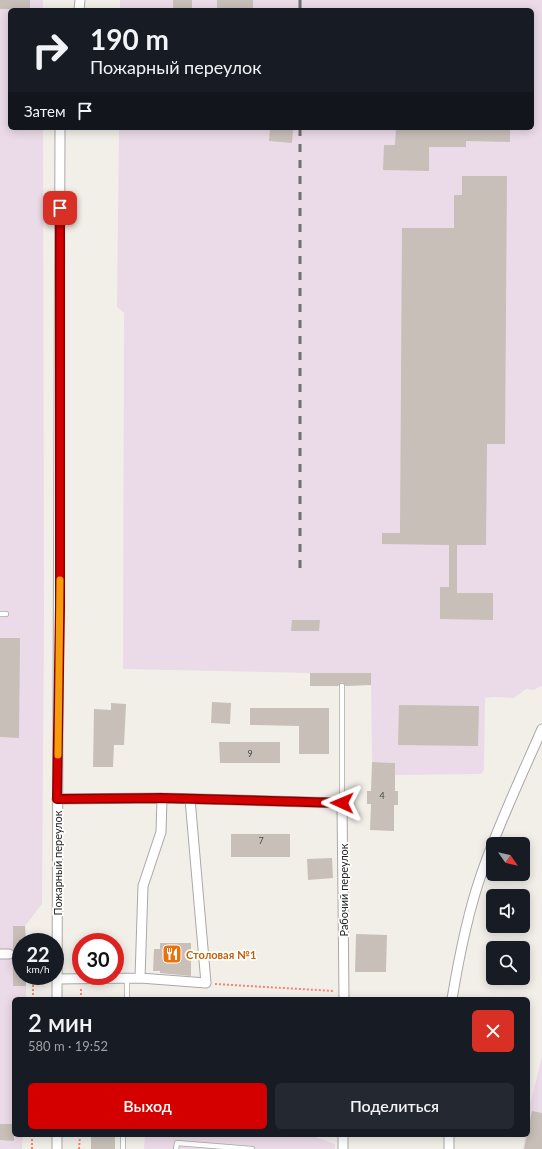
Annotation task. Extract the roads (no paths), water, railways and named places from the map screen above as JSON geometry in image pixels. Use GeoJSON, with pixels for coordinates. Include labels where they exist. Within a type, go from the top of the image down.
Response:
{"type":"FeatureCollection","features":[{"type":"Feature","properties":{"kind":"street","name":"Пожарный переулок"},"geometry":{"type":"LineString","coordinates":[[58,933],[57,799],[60,607],[60,130]]}},
{"type":"Feature","properties":{"kind":"street"},"geometry":{"type":"LineString","coordinates":[[452,997],[463,937],[481,874],[542,729]]}},
{"type":"Feature","properties":{"kind":"street"},"geometry":{"type":"LineString","coordinates":[[57,799],[162,798],[342,803]]}},
{"type":"Feature","properties":{"kind":"street"},"geometry":{"type":"LineString","coordinates":[[140,978],[143,886],[161,832],[162,798]]}},
{"type":"Feature","properties":{"kind":"street"},"geometry":{"type":"LineString","coordinates":[[64,979],[140,978],[206,983],[190,799]]}},
{"type":"Feature","properties":{"kind":"street","name":"Рабочий переулок"},"geometry":{"type":"LineString","coordinates":[[342,803],[344,995]]}},
{"type":"Feature","properties":{"kind":"street","name":"Пожарный переулок"},"geometry":{"type":"LineString","coordinates":[[58,985],[58,997]]}},
{"type":"Feature","properties":{"kind":"street"},"geometry":{"type":"LineString","coordinates":[[57,1137],[57,1149]]}},
{"type":"Feature","properties":{"kind":"street"},"geometry":{"type":"LineString","coordinates":[[343,1137],[343,1149]]}},
{"type":"Feature","properties":{"kind":"street"},"geometry":{"type":"LineString","coordinates":[[449,1137],[449,1149]]}},
{"type":"Feature","properties":{"kind":"lane"},"geometry":{"type":"LineString","coordinates":[[0,614],[6,614]]}},
{"type":"Feature","properties":{"kind":"lane","name":"Рабочий переулок"},"geometry":{"type":"LineString","coordinates":[[342,686],[342,803]]}},
{"type":"Feature","properties":{"kind":"lane"},"geometry":{"type":"LineString","coordinates":[[127,978],[127,997]]}},
{"type":"Feature","properties":{"kind":"lane"},"geometry":{"type":"LineString","coordinates":[[123,1137],[123,1149]]}},
{"type":"Feature","properties":{"kind":"lane"},"geometry":{"type":"LineString","coordinates":[[176,1149],[177,1143],[252,1149]]}},
{"type":"Feature","properties":{"kind":"railway"},"geometry":{"type":"LineString","coordinates":[[300,0],[300,8]]}},
{"type":"Feature","properties":{"kind":"railway"},"geometry":{"type":"LineString","coordinates":[[300,130],[300,570]]}},
{"type":"Feature","properties":{"kind":"place","name":"Столовая №1"},"geometry":{"type":"Point","coordinates":[172,954]}}]}
